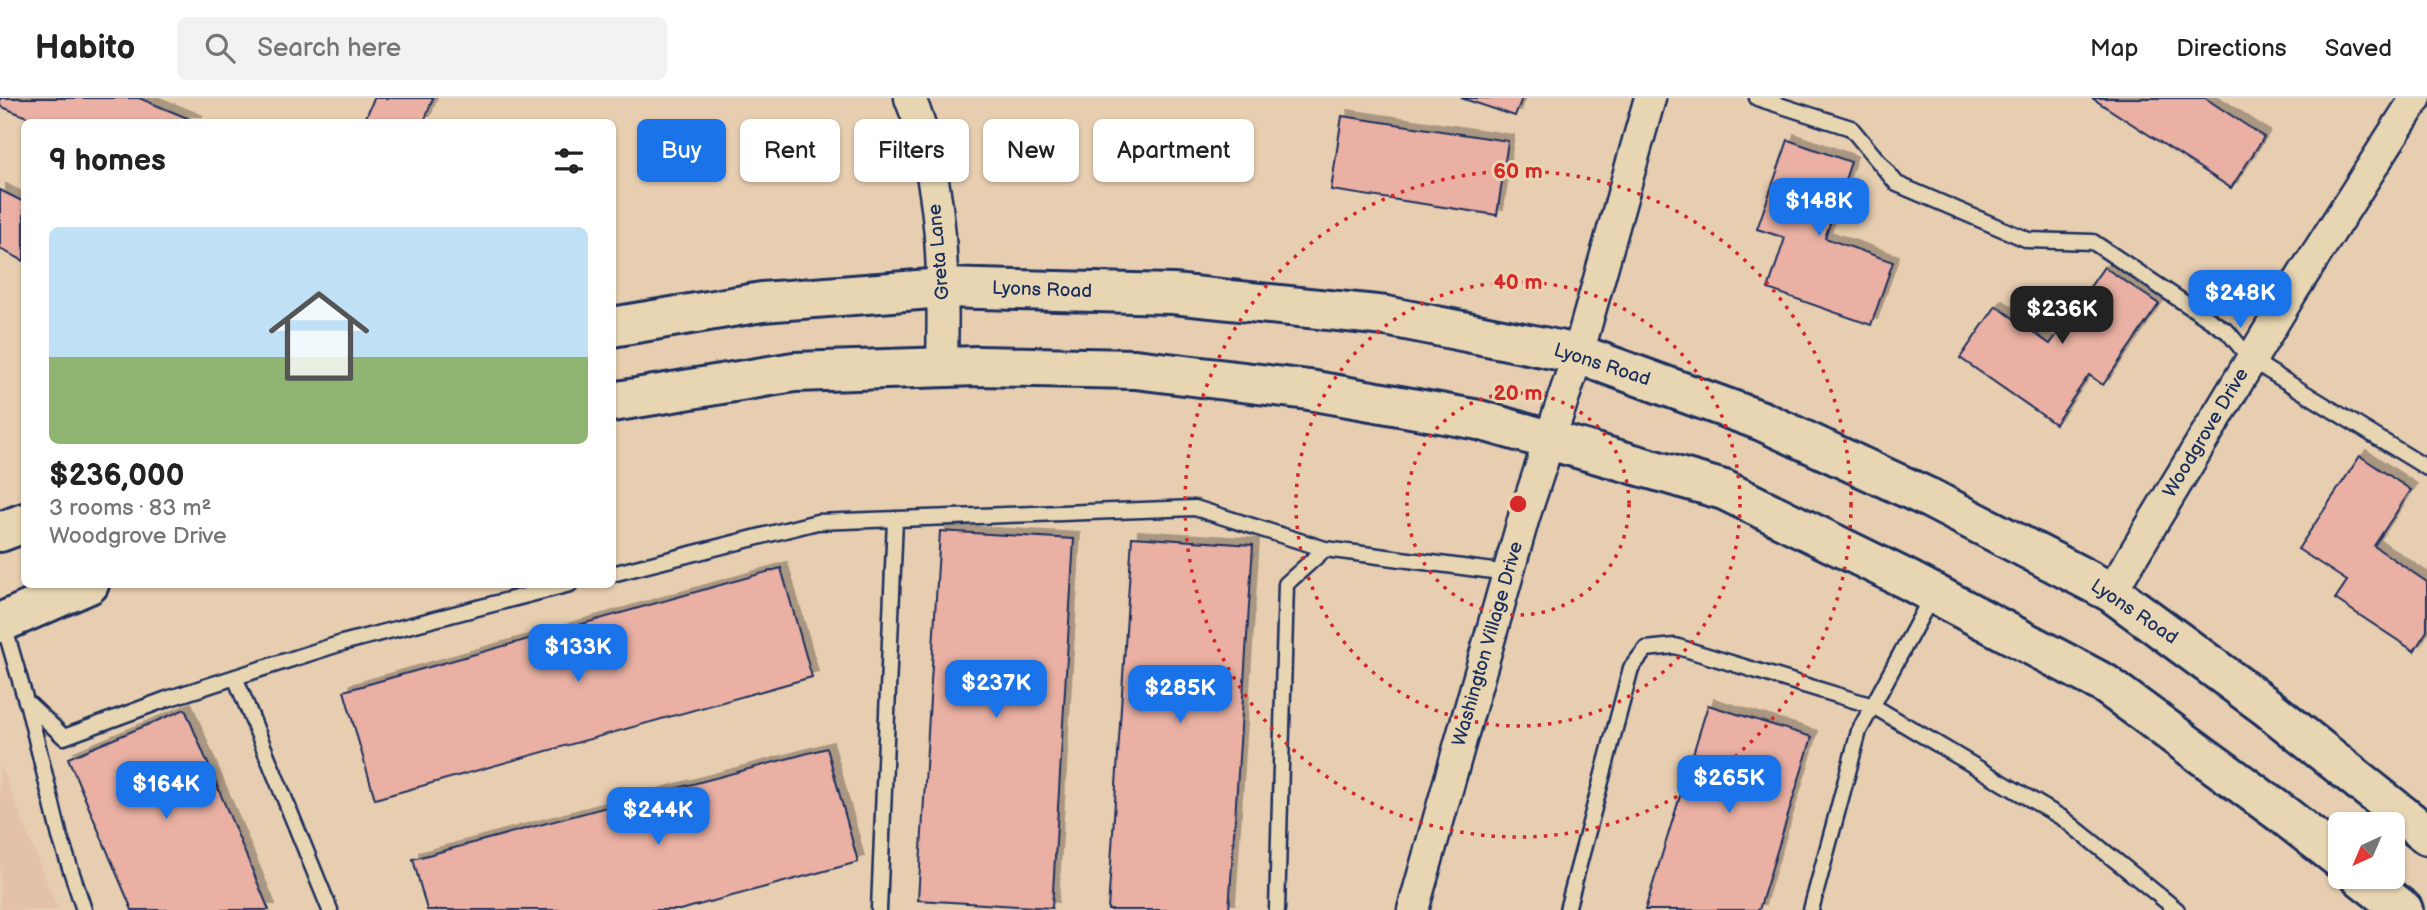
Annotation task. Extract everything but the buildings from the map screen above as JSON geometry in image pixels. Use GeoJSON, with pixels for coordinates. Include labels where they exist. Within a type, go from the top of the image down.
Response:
{"type":"FeatureCollection","features":[{"type":"Feature","properties":{"kind":"main road","name":"Lyons Road"},"geometry":{"type":"LineString","coordinates":[[616,326],[762,302],[944,288],[1173,294],[1386,316],[1578,354],[1762,421],[1931,499],[2111,592],[2423,822]]}},
{"type":"Feature","properties":{"kind":"main road"},"geometry":{"type":"LineString","coordinates":[[616,401],[794,372],[978,366],[1135,369],[1309,390],[1479,420],[1724,490],[1934,593],[2105,684],[2328,850]]}},
{"type":"Feature","properties":{"kind":"main road"},"geometry":{"type":"LineString","coordinates":[[0,532],[21,524]]}},
{"type":"Feature","properties":{"kind":"main road"},"geometry":{"type":"LineString","coordinates":[[1,620],[79,588]]}},
{"type":"Feature","properties":{"kind":"main road"},"geometry":{"type":"LineString","coordinates":[[2376,889],[2403,910]]}},
{"type":"Feature","properties":{"kind":"street","name":"Greta Lane"},"geometry":{"type":"LineString","coordinates":[[910,98],[919,121],[934,188],[944,288],[942,367]]}},
{"type":"Feature","properties":{"kind":"street","name":"Washington Village Drive"},"geometry":{"type":"LineString","coordinates":[[1413,910],[1508,573],[1578,354],[1650,98]]}},
{"type":"Feature","properties":{"kind":"street","name":"Woodgrove Drive"},"geometry":{"type":"LineString","coordinates":[[2111,592],[2251,360],[2416,98]]}},
{"type":"Feature","properties":{"kind":"lane"},"geometry":{"type":"LineString","coordinates":[[1757,98],[1851,128],[1897,184],[2028,240],[2093,242],[2228,332],[2251,360],[2427,468]]}},
{"type":"Feature","properties":{"kind":"lane"},"geometry":{"type":"LineString","coordinates":[[616,573],[817,522],[1195,508],[1325,550],[1508,573]]}},
{"type":"Feature","properties":{"kind":"lane"},"geometry":{"type":"LineString","coordinates":[[878,910],[895,519]]}},
{"type":"Feature","properties":{"kind":"lane"},"geometry":{"type":"LineString","coordinates":[[1277,910],[1286,584],[1325,550]]}},
{"type":"Feature","properties":{"kind":"lane"},"geometry":{"type":"LineString","coordinates":[[26,701],[64,737],[342,643],[555,588]]}},
{"type":"Feature","properties":{"kind":"lane"},"geometry":{"type":"LineString","coordinates":[[1811,910],[1859,731],[1934,593]]}},
{"type":"Feature","properties":{"kind":"lane"},"geometry":{"type":"LineString","coordinates":[[1,620],[26,701],[60,837],[84,910]]}},
{"type":"Feature","properties":{"kind":"lane"},"geometry":{"type":"LineString","coordinates":[[1567,910],[1631,668],[1646,649],[1675,646],[1873,706],[2064,819],[2176,910]]}},
{"type":"Feature","properties":{"kind":"lane"},"geometry":{"type":"LineString","coordinates":[[235,677],[330,910]]}},
{"type":"Feature","properties":{"kind":"shaded area"},"geometry":{"type":"Polygon","coordinates":[[[0,764],[58,910],[0,910],[0,764]]]}}]}
